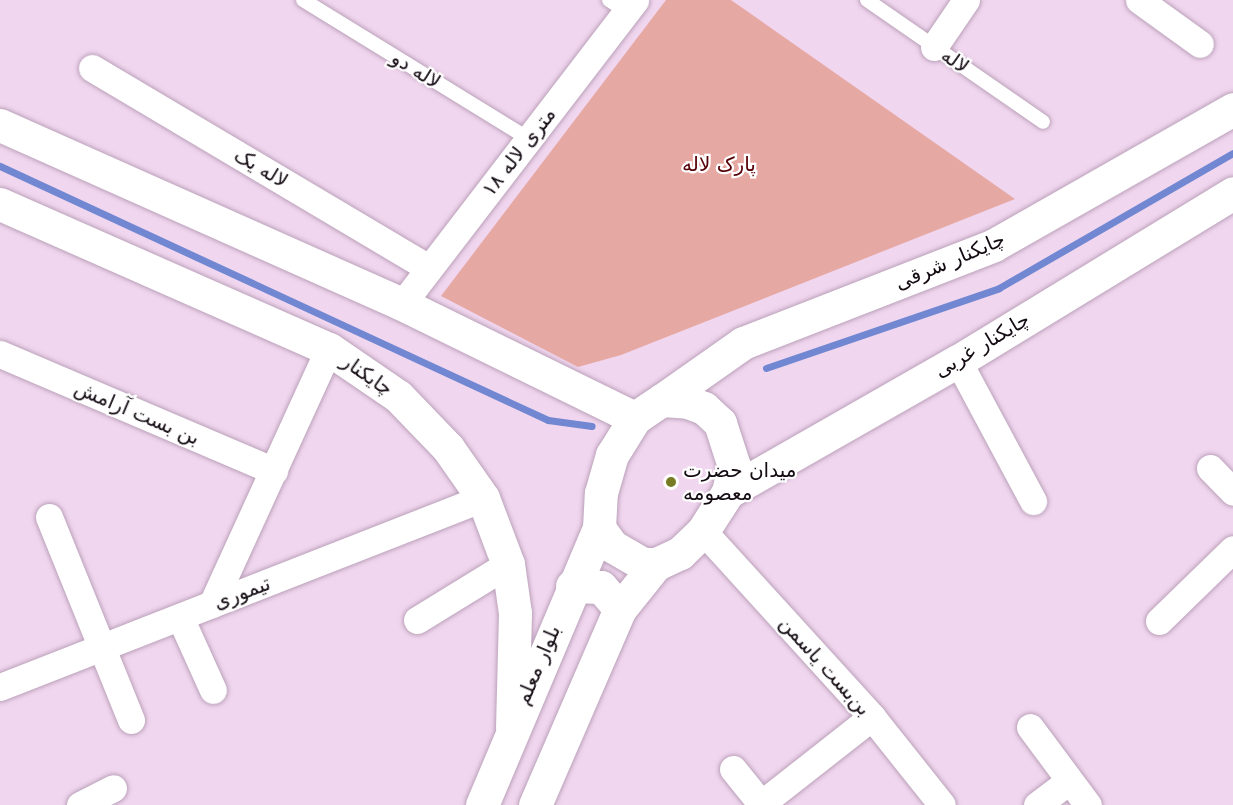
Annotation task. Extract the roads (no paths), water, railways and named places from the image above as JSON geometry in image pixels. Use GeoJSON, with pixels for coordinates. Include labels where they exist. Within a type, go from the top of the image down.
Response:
{"type":"FeatureCollection","features":[{"type":"Feature","properties":{"kind":"main road","name":"چایکنار شرقی"},"geometry":{"type":"LineString","coordinates":[[662,400],[743,343],[994,245],[1233,109]]}},
{"type":"Feature","properties":{"kind":"main road"},"geometry":{"type":"LineString","coordinates":[[0,125],[402,303],[635,418]]}},
{"type":"Feature","properties":{"kind":"main road","name":"چایکنار غربی"},"geometry":{"type":"LineString","coordinates":[[728,492],[958,361],[1233,193]]}},
{"type":"Feature","properties":{"kind":"main road","name":"چایکنار"},"geometry":{"type":"LineString","coordinates":[[0,204],[329,349],[398,396],[448,448],[483,498],[508,564],[515,612],[512,727]]}},
{"type":"Feature","properties":{"kind":"main road"},"geometry":{"type":"LineString","coordinates":[[662,400],[688,402],[704,408],[720,423],[734,466],[728,492],[703,531],[680,553],[656,564],[643,564],[625,555],[599,528],[601,493],[612,455],[635,418],[662,400]]}},
{"type":"Feature","properties":{"kind":"main road","name":"بلوار معلم"},"geometry":{"type":"LineString","coordinates":[[482,805],[512,727],[599,528]]}},
{"type":"Feature","properties":{"kind":"main road"},"geometry":{"type":"LineString","coordinates":[[535,805],[620,609],[656,564]]}},
{"type":"Feature","properties":{"kind":"main road"},"geometry":{"type":"LineString","coordinates":[[572,586],[601,587],[620,609]]}},
{"type":"Feature","properties":{"kind":"street"},"geometry":{"type":"LineString","coordinates":[[934,47],[966,0]]}},
{"type":"Feature","properties":{"kind":"street"},"geometry":{"type":"LineString","coordinates":[[1139,0],[1200,44]]}},
{"type":"Feature","properties":{"kind":"street","name":"۱۸ متری لاله"},"geometry":{"type":"LineString","coordinates":[[402,303],[530,139],[623,4]]}},
{"type":"Feature","properties":{"kind":"street","name":"لاله یک"},"geometry":{"type":"LineString","coordinates":[[92,68],[429,268]]}},
{"type":"Feature","properties":{"kind":"street"},"geometry":{"type":"LineString","coordinates":[[212,604],[329,349]]}},
{"type":"Feature","properties":{"kind":"street","name":"بن بست آرامش"},"geometry":{"type":"LineString","coordinates":[[0,354],[274,471]]}},
{"type":"Feature","properties":{"kind":"street"},"geometry":{"type":"LineString","coordinates":[[958,361],[1034,501]]}},
{"type":"Feature","properties":{"kind":"street"},"geometry":{"type":"LineString","coordinates":[[1210,468],[1233,492]]}},
{"type":"Feature","properties":{"kind":"street","name":"تیموری"},"geometry":{"type":"LineString","coordinates":[[0,687],[483,498]]}},
{"type":"Feature","properties":{"kind":"street"},"geometry":{"type":"LineString","coordinates":[[49,517],[99,650],[131,720]]}},
{"type":"Feature","properties":{"kind":"street","name":"بن‌بست یاسمن"},"geometry":{"type":"LineString","coordinates":[[703,531],[872,717],[942,805]]}},
{"type":"Feature","properties":{"kind":"street"},"geometry":{"type":"LineString","coordinates":[[1158,621],[1233,549]]}},
{"type":"Feature","properties":{"kind":"street"},"geometry":{"type":"LineString","coordinates":[[417,620],[508,564]]}},
{"type":"Feature","properties":{"kind":"street"},"geometry":{"type":"LineString","coordinates":[[180,617],[213,690]]}},
{"type":"Feature","properties":{"kind":"street"},"geometry":{"type":"LineString","coordinates":[[734,769],[761,805],[872,717]]}},
{"type":"Feature","properties":{"kind":"street"},"geometry":{"type":"LineString","coordinates":[[1030,727],[1088,805]]}},
{"type":"Feature","properties":{"kind":"street"},"geometry":{"type":"LineString","coordinates":[[1037,805],[1069,781]]}},
{"type":"Feature","properties":{"kind":"street"},"geometry":{"type":"LineString","coordinates":[[80,805],[113,788]]}},
{"type":"Feature","properties":{"kind":"lane","name":"لاله دو"},"geometry":{"type":"LineString","coordinates":[[303,0],[530,139]]}},
{"type":"Feature","properties":{"kind":"lane","name":"لاله"},"geometry":{"type":"LineString","coordinates":[[867,0],[1043,122]]}},
{"type":"Feature","properties":{"kind":"waterway"},"geometry":{"type":"LineString","coordinates":[[766,368],[999,288],[1233,153]]}},
{"type":"Feature","properties":{"kind":"waterway"},"geometry":{"type":"LineString","coordinates":[[0,166],[548,420],[592,426]]}},
{"type":"Feature","properties":{"kind":"place","name":"میدان حضرت معصومه"},"geometry":{"type":"Point","coordinates":[671,482]}},
{"type":"Feature","properties":{"kind":"park label","name":"پارک لاله"},"geometry":{"type":"Point","coordinates":[719,164]}}]}
